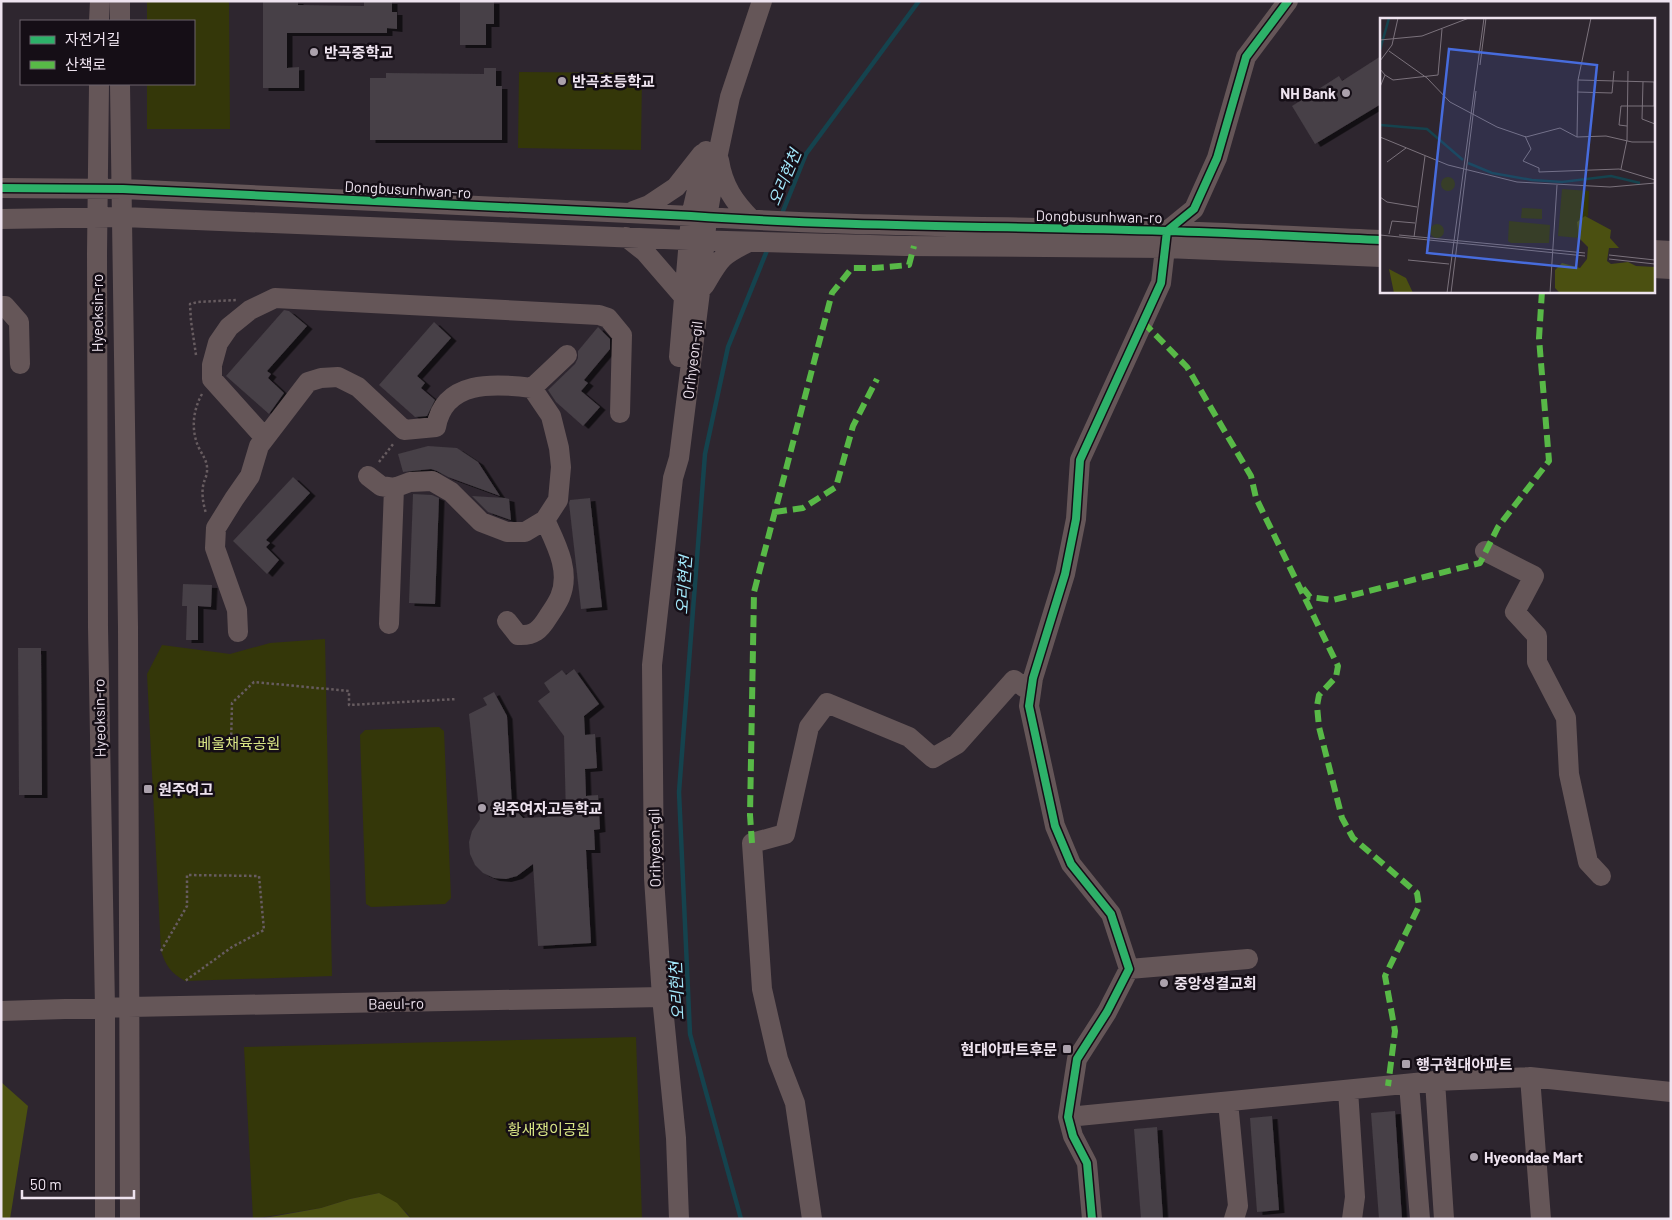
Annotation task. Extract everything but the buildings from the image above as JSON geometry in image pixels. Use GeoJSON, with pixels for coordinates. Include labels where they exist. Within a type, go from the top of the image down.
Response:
{"type":"FeatureCollection","features":[{"type":"Feature","properties":{"kind":"street"},"geometry":{"type":"LineString","coordinates":[[99,20],[100,1]]}},
{"type":"Feature","properties":{"kind":"street"},"geometry":{"type":"LineString","coordinates":[[120,1],[120,20]]}},
{"type":"Feature","properties":{"kind":"street"},"geometry":{"type":"LineString","coordinates":[[699,216],[712,151],[721,89],[749,1]]}},
{"type":"Feature","properties":{"kind":"street"},"geometry":{"type":"LineString","coordinates":[[628,213],[649,205],[676,187],[712,151],[762,1]]}},
{"type":"Feature","properties":{"kind":"street"},"geometry":{"type":"LineString","coordinates":[[1092,1219],[1087,1163],[1074,1136],[1068,1117],[1077,1059],[1106,1012],[1129,969],[1111,914],[1071,864],[1055,826],[1029,706],[1033,678],[1065,574],[1076,519],[1080,460],[1161,283],[1167,240],[1194,209],[1217,158],[1246,57],[1288,1]]}},
{"type":"Feature","properties":{"kind":"street","name":"Hyeoksin-ro"},"geometry":{"type":"LineString","coordinates":[[99,85],[97,253],[98,627],[105,1008],[105,1219]]}},
{"type":"Feature","properties":{"kind":"street","name":"Hyeoksin-ro"},"geometry":{"type":"LineString","coordinates":[[120,85],[128,627],[130,1219]]}},
{"type":"Feature","properties":{"kind":"street"},"geometry":{"type":"LineString","coordinates":[[712,151],[722,177],[738,206],[752,220]]}},
{"type":"Feature","properties":{"kind":"street"},"geometry":{"type":"LineString","coordinates":[[1,188],[98,188]]}},
{"type":"Feature","properties":{"kind":"street","name":"Dongbusunhwan-ro"},"geometry":{"type":"LineString","coordinates":[[98,188],[1167,240],[1380,257]]}},
{"type":"Feature","properties":{"kind":"street","name":"Orihyeon-gil"},"geometry":{"type":"LineString","coordinates":[[679,1219],[676,1138],[662,997],[654,878],[652,665],[673,478],[670,460],[692,295],[699,216]]}},
{"type":"Feature","properties":{"kind":"street"},"geometry":{"type":"LineString","coordinates":[[1,219],[123,217],[751,242]]}},
{"type":"Feature","properties":{"kind":"street"},"geometry":{"type":"LineString","coordinates":[[626,237],[692,295],[720,260],[730,251],[751,242]]}},
{"type":"Feature","properties":{"kind":"street","name":"Dongbusunhwan-ro"},"geometry":{"type":"LineString","coordinates":[[751,242],[905,246],[1167,240],[1380,240]]}},
{"type":"Feature","properties":{"kind":"street"},"geometry":{"type":"LineString","coordinates":[[1654,250],[1671,251]]}},
{"type":"Feature","properties":{"kind":"street"},"geometry":{"type":"LineString","coordinates":[[1654,268],[1671,269]]}},
{"type":"Feature","properties":{"kind":"street"},"geometry":{"type":"LineString","coordinates":[[265,438],[212,379],[212,365],[218,343],[229,327],[250,310],[274,298],[599,315],[608,318],[622,335],[620,413]]}},
{"type":"Feature","properties":{"kind":"street"},"geometry":{"type":"LineString","coordinates":[[1,306],[5,306],[19,322],[20,364]]}},
{"type":"Feature","properties":{"kind":"street"},"geometry":{"type":"LineString","coordinates":[[238,632],[237,610],[215,548],[216,528],[250,476],[259,446],[308,382],[322,378],[338,377],[358,387],[404,430],[436,427],[438,415],[450,397],[464,390],[493,386],[532,388],[567,355]]}},
{"type":"Feature","properties":{"kind":"street"},"geometry":{"type":"LineString","coordinates":[[368,476],[381,486],[394,488],[410,482],[432,481],[451,492],[481,522],[507,532],[525,532],[545,520],[558,500],[561,467],[551,416],[532,388]]}},
{"type":"Feature","properties":{"kind":"street"},"geometry":{"type":"LineString","coordinates":[[389,624],[394,488]]}},
{"type":"Feature","properties":{"kind":"street"},"geometry":{"type":"LineString","coordinates":[[506,621],[518,635],[529,635],[542,627],[560,597],[564,578],[561,555],[545,520]]}},
{"type":"Feature","properties":{"kind":"street"},"geometry":{"type":"LineString","coordinates":[[1485,552],[1534,576],[1515,612],[1537,636],[1537,662],[1566,718],[1570,782],[1588,862],[1601,876]]}},
{"type":"Feature","properties":{"kind":"street"},"geometry":{"type":"LineString","coordinates":[[98,627],[128,627]]}},
{"type":"Feature","properties":{"kind":"street"},"geometry":{"type":"LineString","coordinates":[[812,1219],[795,1103],[778,1059],[762,989],[752,843],[784,834],[809,727],[827,703],[909,737],[933,758],[957,744],[1014,680],[1031,692]]}},
{"type":"Feature","properties":{"kind":"street"},"geometry":{"type":"LineString","coordinates":[[1129,969],[1248,959]]}},
{"type":"Feature","properties":{"kind":"street","name":"Baeul-ro"},"geometry":{"type":"LineString","coordinates":[[105,1008],[662,997]]}},
{"type":"Feature","properties":{"kind":"street"},"geometry":{"type":"LineString","coordinates":[[1,1011],[105,1008]]}},
{"type":"Feature","properties":{"kind":"street"},"geometry":{"type":"LineString","coordinates":[[1068,1117],[1435,1081],[1530,1077],[1671,1092]]}},
{"type":"Feature","properties":{"kind":"street"},"geometry":{"type":"LineString","coordinates":[[1530,1077],[1541,1219]]}},
{"type":"Feature","properties":{"kind":"street"},"geometry":{"type":"LineString","coordinates":[[1435,1081],[1444,1219]]}},
{"type":"Feature","properties":{"kind":"street"},"geometry":{"type":"LineString","coordinates":[[1409,1084],[1420,1219]]}},
{"type":"Feature","properties":{"kind":"street"},"geometry":{"type":"LineString","coordinates":[[1348,1090],[1354,1197],[1352,1219]]}},
{"type":"Feature","properties":{"kind":"street"},"geometry":{"type":"LineString","coordinates":[[1228,1102],[1238,1206],[1234,1219]]}},
{"type":"Feature","properties":{"kind":"path"},"geometry":{"type":"LineString","coordinates":[[216,528],[209,522],[204,505],[203,485],[207,472],[206,460],[194,434],[194,415],[199,399],[212,374],[203,369],[195,352],[190,304],[243,300],[250,310]]}},
{"type":"Feature","properties":{"kind":"path"},"geometry":{"type":"LineString","coordinates":[[368,476],[404,430]]}},
{"type":"Feature","properties":{"kind":"path"},"geometry":{"type":"LineString","coordinates":[[231,745],[232,703],[254,682],[349,692],[349,706],[456,699]]}},
{"type":"Feature","properties":{"kind":"path"},"geometry":{"type":"LineString","coordinates":[[161,951],[187,906],[187,875],[259,876],[264,930],[232,947],[185,981]]}},
{"type":"Feature","properties":{"kind":"green space"},"geometry":{"type":"Polygon","coordinates":[[[147,1],[229,1],[230,129],[147,129],[147,85],[195,85],[195,20],[147,20],[147,1]]]}},
{"type":"Feature","properties":{"kind":"green space"},"geometry":{"type":"Polygon","coordinates":[[[519,72],[642,73],[641,150],[518,148],[519,72]]]}},
{"type":"Feature","properties":{"kind":"green space","name":"베울채육공원"},"geometry":{"type":"Polygon","coordinates":[[[325,639],[332,976],[185,981],[170,969],[161,951],[147,674],[162,645],[230,654],[270,643],[325,639]]]}},
{"type":"Feature","properties":{"kind":"green space"},"geometry":{"type":"Polygon","coordinates":[[[439,727],[444,731],[451,898],[445,904],[371,907],[366,904],[360,735],[365,730],[439,727]]]}},
{"type":"Feature","properties":{"kind":"green space","name":"황새쟁이공원"},"geometry":{"type":"Polygon","coordinates":[[[636,1037],[642,1219],[411,1219],[407,1213],[379,1193],[321,1208],[253,1219],[244,1047],[636,1037]]]}},
{"type":"Feature","properties":{"kind":"green space"},"geometry":{"type":"Polygon","coordinates":[[[1,1082],[28,1106],[10,1219],[1,1219],[1,1082]]]}},
{"type":"Feature","properties":{"kind":"green space"},"geometry":{"type":"Polygon","coordinates":[[[379,1193],[397,1203],[411,1219],[259,1219],[321,1208],[379,1193]]]}},
{"type":"Feature","properties":{"kind":"waterway","name":"오리현천"},"geometry":{"type":"LineString","coordinates":[[781,216],[806,154],[919,1]]}},
{"type":"Feature","properties":{"kind":"waterway","name":"오리현천"},"geometry":{"type":"LineString","coordinates":[[741,1219],[690,1034],[679,792],[705,454],[728,347],[768,248]]}},
{"type":"Feature","properties":{"kind":"marked path"},"geometry":{"type":"LineString","coordinates":[[752,843],[750,815],[754,592],[832,293],[852,268],[909,265],[914,246]]}},
{"type":"Feature","properties":{"kind":"marked path"},"geometry":{"type":"LineString","coordinates":[[1303,588],[1310,597],[1333,600],[1480,563],[1498,527],[1549,461],[1539,338],[1542,292]]}},
{"type":"Feature","properties":{"kind":"marked path"},"geometry":{"type":"LineString","coordinates":[[1143,322],[1187,367],[1251,476],[1256,498],[1338,666],[1336,677],[1319,695],[1317,706],[1319,727],[1342,818],[1353,838],[1417,893],[1419,906],[1385,976],[1395,1031],[1388,1086]]}},
{"type":"Feature","properties":{"kind":"marked path"},"geometry":{"type":"LineString","coordinates":[[775,512],[803,508],[836,487],[853,426],[877,379]]}},
{"type":"Feature","properties":{"kind":"cycle path"},"geometry":{"type":"LineString","coordinates":[[1092,1219],[1087,1163],[1073,1136],[1068,1117],[1077,1059],[1107,1012],[1129,969],[1111,914],[1071,864],[1055,826],[1029,706],[1033,678],[1065,574],[1076,519],[1080,460],[1161,283],[1167,231],[1194,209],[1217,158],[1246,57],[1288,1]]}},
{"type":"Feature","properties":{"kind":"cycle path"},"geometry":{"type":"LineString","coordinates":[[1,188],[123,189],[750,220],[1166,231],[1380,240]]}},
{"type":"Feature","properties":{"kind":"place","name":"반곡중학교"},"geometry":{"type":"Point","coordinates":[314,52]}},
{"type":"Feature","properties":{"kind":"place","name":"반곡초등학교"},"geometry":{"type":"Point","coordinates":[562,81]}},
{"type":"Feature","properties":{"kind":"place","name":"NH Bank"},"geometry":{"type":"Point","coordinates":[1346,93]}},
{"type":"Feature","properties":{"kind":"place","name":"원주여고"},"geometry":{"type":"Point","coordinates":[148,789]}},
{"type":"Feature","properties":{"kind":"place","name":"원주여자고등학교"},"geometry":{"type":"Point","coordinates":[482,808]}},
{"type":"Feature","properties":{"kind":"place","name":"중앙성결교회"},"geometry":{"type":"Point","coordinates":[1164,983]}},
{"type":"Feature","properties":{"kind":"place","name":"현대아파트후문"},"geometry":{"type":"Point","coordinates":[1067,1049]}},
{"type":"Feature","properties":{"kind":"place","name":"행구현대아파트"},"geometry":{"type":"Point","coordinates":[1406,1064]}},
{"type":"Feature","properties":{"kind":"place","name":"Hyeondae Mart"},"geometry":{"type":"Point","coordinates":[1474,1157]}}]}
